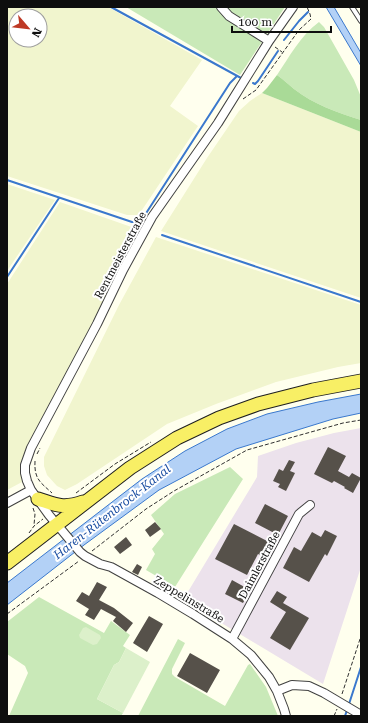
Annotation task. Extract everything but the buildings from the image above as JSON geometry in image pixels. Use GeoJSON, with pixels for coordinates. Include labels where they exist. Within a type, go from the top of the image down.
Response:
{"type":"FeatureCollection","features":[{"type":"Feature","properties":{"kind":"main road"},"geometry":{"type":"LineString","coordinates":[[7,563],[130,468],[177,438],[219,418],[258,404],[313,390],[361,381]]}},
{"type":"Feature","properties":{"kind":"main road"},"geometry":{"type":"LineString","coordinates":[[34,495],[60,506],[88,500]]}},
{"type":"Feature","properties":{"kind":"street"},"geometry":{"type":"LineString","coordinates":[[221,7],[229,16],[269,41]]}},
{"type":"Feature","properties":{"kind":"street","name":"Rentmeisterstraße"},"geometry":{"type":"LineString","coordinates":[[57,525],[34,495],[27,481],[25,465],[31,448],[152,217],[218,123],[269,41],[293,7]]}},
{"type":"Feature","properties":{"kind":"street"},"geometry":{"type":"LineString","coordinates":[[7,503],[34,495]]}},
{"type":"Feature","properties":{"kind":"street","name":"Daimlerstraße"},"geometry":{"type":"LineString","coordinates":[[232,639],[299,514],[310,505]]}},
{"type":"Feature","properties":{"kind":"street","name":"Zeppelinstraße"},"geometry":{"type":"LineString","coordinates":[[57,525],[82,554],[158,593],[232,639],[251,655],[269,677],[277,691],[286,716]]}},
{"type":"Feature","properties":{"kind":"street"},"geometry":{"type":"LineString","coordinates":[[277,691],[292,685],[309,686],[358,713]]}},
{"type":"Feature","properties":{"kind":"lane"},"geometry":{"type":"LineString","coordinates":[[352,7],[361,21]]}},
{"type":"Feature","properties":{"kind":"path"},"geometry":{"type":"LineString","coordinates":[[241,100],[256,90],[299,30],[311,19],[307,7]]}},
{"type":"Feature","properties":{"kind":"path"},"geometry":{"type":"LineString","coordinates":[[269,41],[283,52]]}},
{"type":"Feature","properties":{"kind":"path"},"geometry":{"type":"LineString","coordinates":[[7,614],[82,554],[146,509],[174,491],[247,450],[361,420]]}},
{"type":"Feature","properties":{"kind":"path"},"geometry":{"type":"LineString","coordinates":[[37,455],[41,445]]}},
{"type":"Feature","properties":{"kind":"path"},"geometry":{"type":"LineString","coordinates":[[35,460],[34,468],[37,477],[41,484],[55,495]]}},
{"type":"Feature","properties":{"kind":"path"},"geometry":{"type":"LineString","coordinates":[[26,537],[34,526],[57,525]]}},
{"type":"Feature","properties":{"kind":"path"},"geometry":{"type":"LineString","coordinates":[[340,703],[361,636]]}},
{"type":"Feature","properties":{"kind":"shaded area"},"geometry":{"type":"Polygon","coordinates":[[[361,428],[361,567],[323,684],[183,600],[257,477],[258,456],[296,443],[361,428]]]}},
{"type":"Feature","properties":{"kind":"green space"},"geometry":{"type":"Polygon","coordinates":[[[7,7],[108,7],[202,60],[170,106],[198,126],[142,210],[137,215],[127,215],[7,176],[7,7]]]}},
{"type":"Feature","properties":{"kind":"green space"},"geometry":{"type":"Polygon","coordinates":[[[126,7],[285,7],[240,75],[126,7]]]}},
{"type":"Feature","properties":{"kind":"green space"},"geometry":{"type":"Polygon","coordinates":[[[319,22],[324,27],[354,80],[361,97],[361,120],[317,104],[294,89],[277,75],[301,40],[319,22]]]}},
{"type":"Feature","properties":{"kind":"green space"},"geometry":{"type":"Polygon","coordinates":[[[277,75],[294,89],[317,104],[361,120],[361,132],[262,93],[277,75]]]}},
{"type":"Feature","properties":{"kind":"green space"},"geometry":{"type":"Polygon","coordinates":[[[262,93],[361,132],[361,298],[161,231],[207,158],[239,111],[262,93]]]}},
{"type":"Feature","properties":{"kind":"green space"},"geometry":{"type":"Polygon","coordinates":[[[7,184],[55,200],[7,271],[7,184]]]}},
{"type":"Feature","properties":{"kind":"green space"},"geometry":{"type":"Polygon","coordinates":[[[60,202],[140,230],[28,450],[21,474],[22,482],[7,490],[7,284],[60,202]]]}},
{"type":"Feature","properties":{"kind":"green space"},"geometry":{"type":"Polygon","coordinates":[[[156,237],[361,305],[361,363],[276,382],[167,424],[77,484],[65,490],[57,486],[47,475],[44,466],[44,457],[119,305],[156,237]]]}},
{"type":"Feature","properties":{"kind":"green space"},"geometry":{"type":"Polygon","coordinates":[[[230,467],[243,479],[175,587],[146,570],[155,554],[152,549],[164,534],[151,515],[175,494],[230,467]]]}},
{"type":"Feature","properties":{"kind":"green space"},"geometry":{"type":"Polygon","coordinates":[[[39,597],[104,633],[111,621],[130,635],[123,646],[126,648],[119,662],[114,665],[97,699],[123,713],[121,716],[9,716],[28,673],[25,666],[7,654],[7,622],[39,597]]]}},
{"type":"Feature","properties":{"kind":"green space"},"geometry":{"type":"Polygon","coordinates":[[[86,627],[100,635],[101,638],[97,644],[93,645],[80,638],[79,635],[83,628],[86,627]]]}},
{"type":"Feature","properties":{"kind":"green space"},"geometry":{"type":"Polygon","coordinates":[[[178,639],[185,643],[172,669],[172,674],[175,677],[225,706],[248,665],[250,664],[266,687],[278,716],[138,716],[178,639]]]}},
{"type":"Feature","properties":{"kind":"green space"},"geometry":{"type":"Polygon","coordinates":[[[126,648],[150,662],[123,713],[97,699],[114,665],[119,662],[126,648]]]}},
{"type":"Feature","properties":{"kind":"water"},"geometry":{"type":"Polygon","coordinates":[[[326,7],[334,7],[361,53],[361,66],[326,7]]]}},
{"type":"Feature","properties":{"kind":"water","name":"Haren-Rütenbrock-Kanal"},"geometry":{"type":"Polygon","coordinates":[[[361,394],[361,413],[333,419],[236,449],[159,490],[84,545],[7,605],[7,583],[142,479],[185,451],[227,429],[267,414],[361,394]]]}},
{"type":"Feature","properties":{"kind":"waterway"},"geometry":{"type":"LineString","coordinates":[[111,7],[241,78]]}},
{"type":"Feature","properties":{"kind":"waterway"},"geometry":{"type":"LineString","coordinates":[[284,40],[308,12]]}},
{"type":"Feature","properties":{"kind":"waterway"},"geometry":{"type":"LineString","coordinates":[[253,83],[255,84],[258,81],[278,51]]}},
{"type":"Feature","properties":{"kind":"waterway"},"geometry":{"type":"LineString","coordinates":[[7,180],[132,222],[138,222],[143,218],[230,83],[237,76]]}},
{"type":"Feature","properties":{"kind":"waterway"},"geometry":{"type":"LineString","coordinates":[[7,277],[59,198]]}},
{"type":"Feature","properties":{"kind":"waterway"},"geometry":{"type":"LineString","coordinates":[[162,235],[361,302]]}},
{"type":"Feature","properties":{"kind":"waterway"},"geometry":{"type":"LineString","coordinates":[[349,704],[361,667]]}},
{"type":"Feature","properties":{"kind":"waterway"},"geometry":{"type":"LineString","coordinates":[[345,716],[347,710]]}}]}
